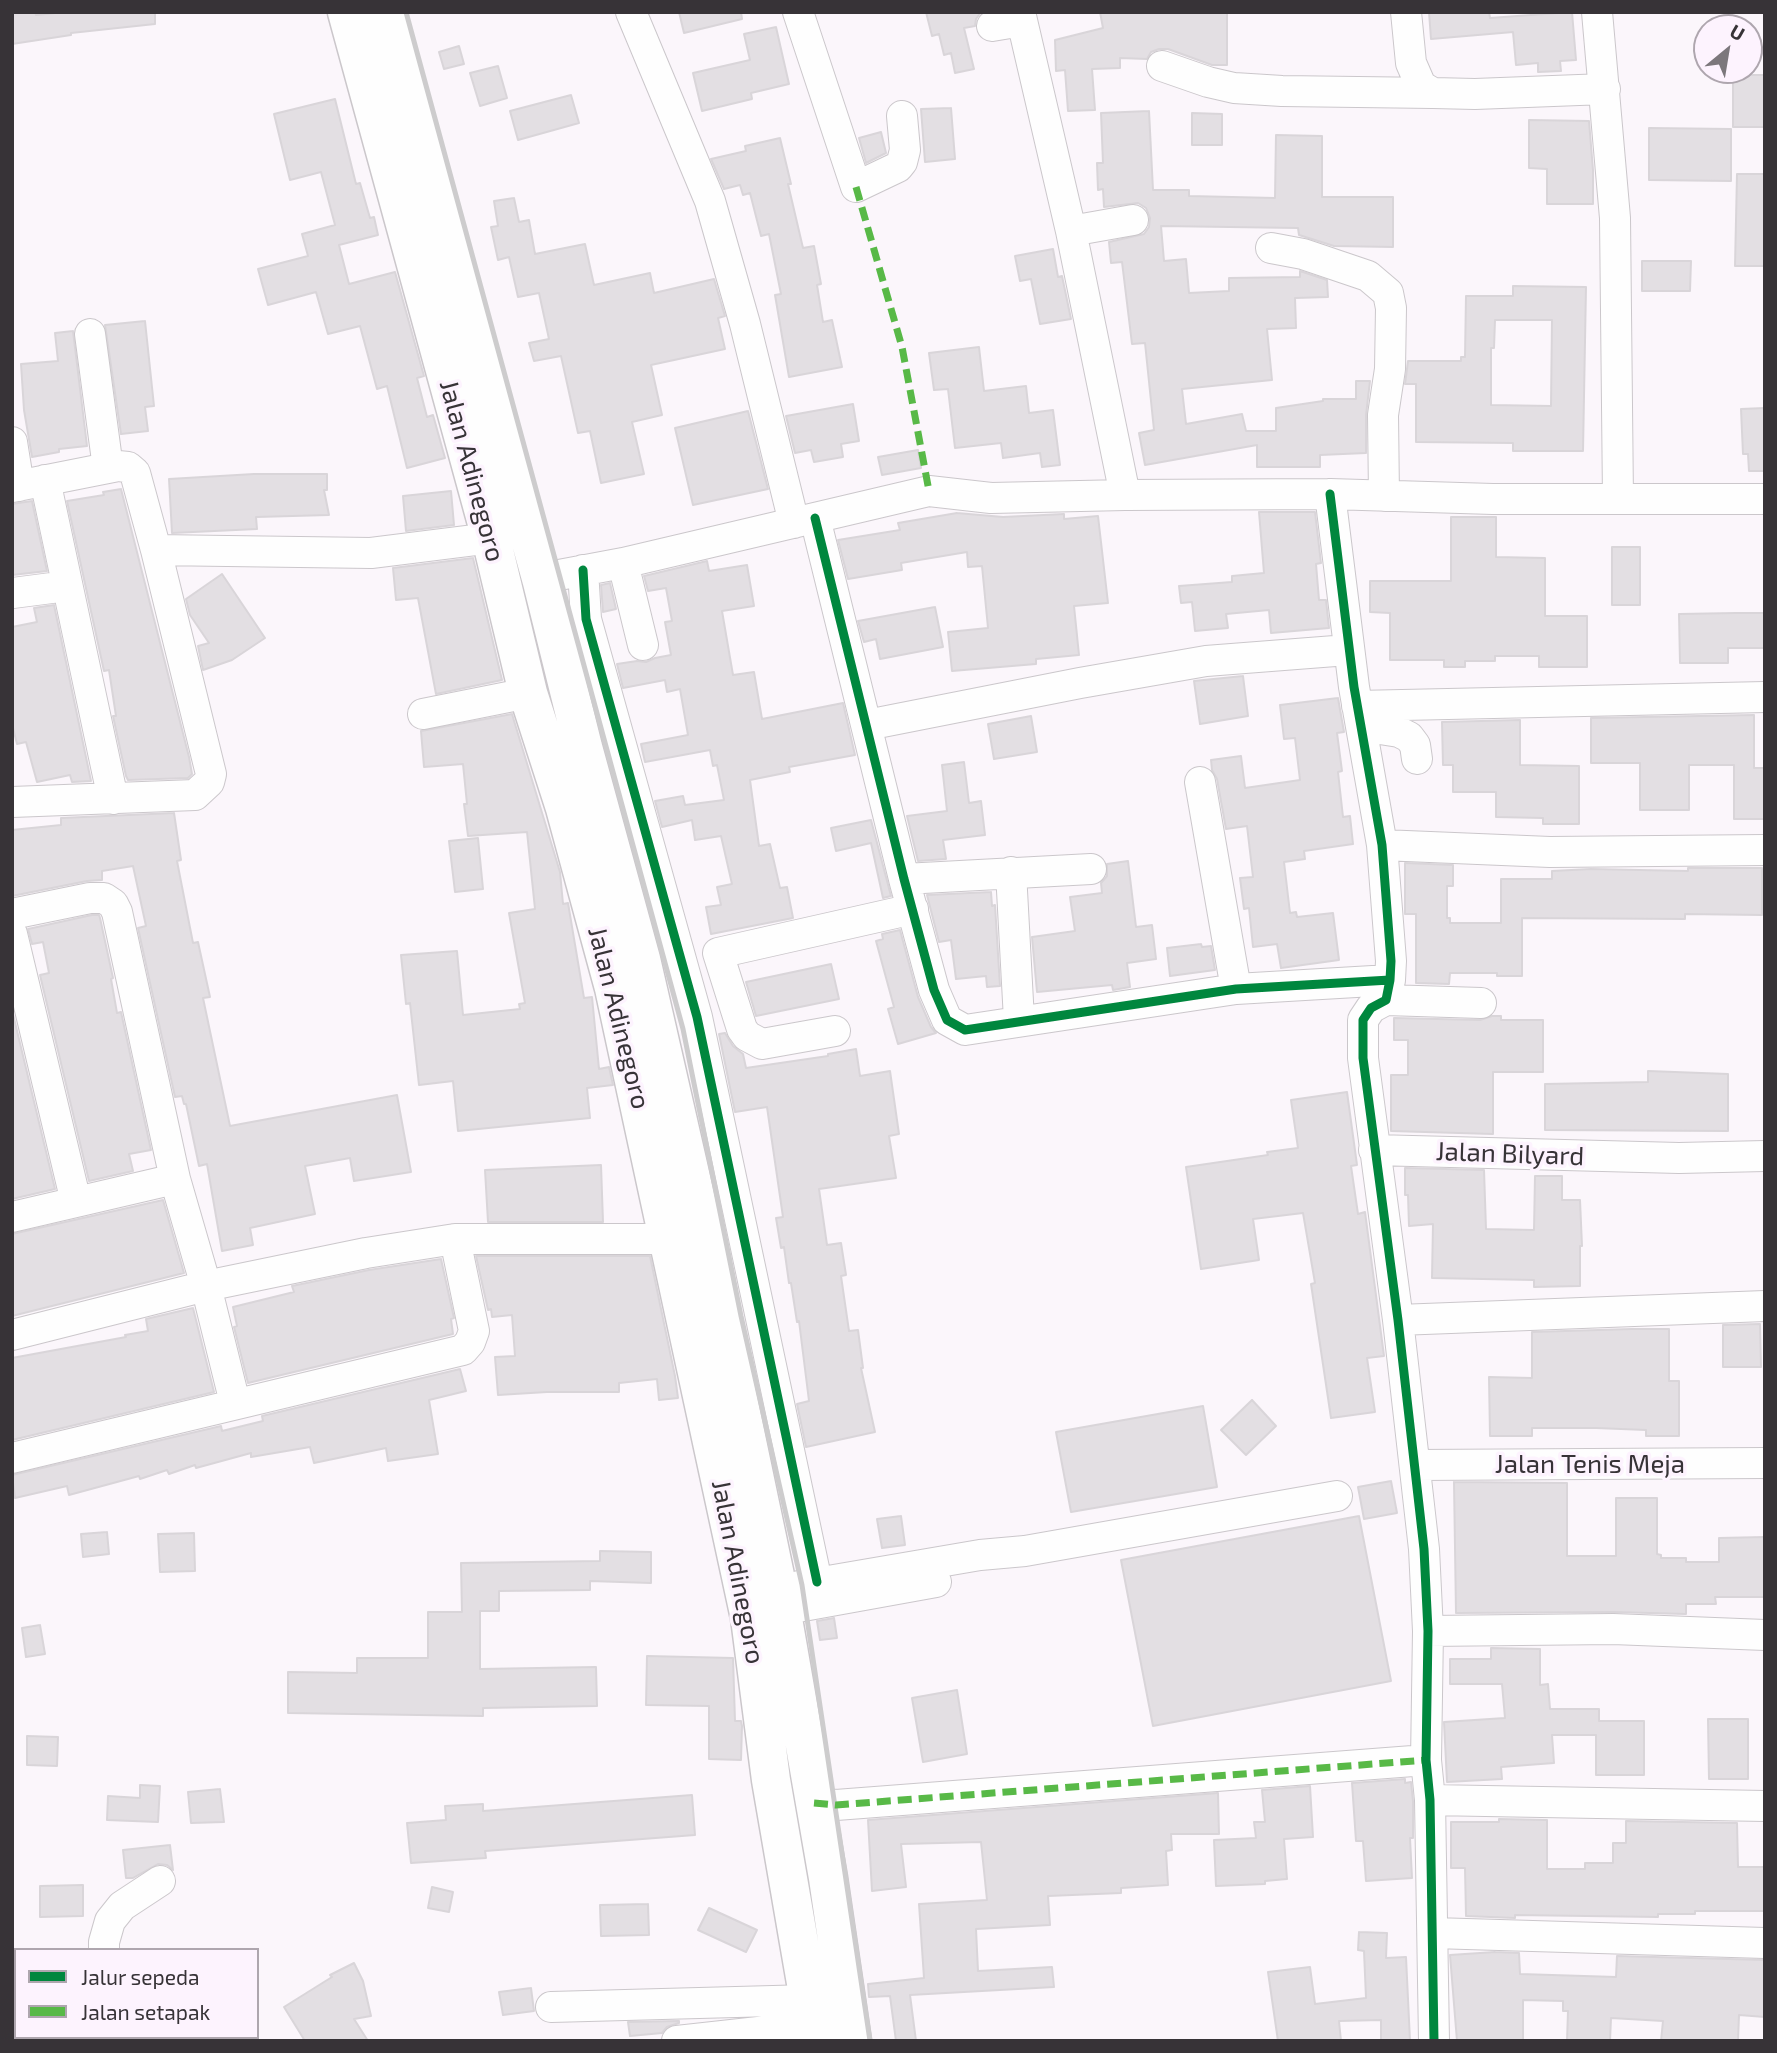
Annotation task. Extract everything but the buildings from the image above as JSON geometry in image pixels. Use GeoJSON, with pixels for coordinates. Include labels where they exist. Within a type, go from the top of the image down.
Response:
{"type":"FeatureCollection","features":[{"type":"Feature","properties":{"kind":"highway","name":"Jalan Adinegoro"},"geometry":{"type":"LineString","coordinates":[[347,12],[491,538],[528,693],[565,808],[614,988],[750,1618],[771,1780],[813,2022]]}},
{"type":"Feature","properties":{"kind":"highway"},"geometry":{"type":"LineString","coordinates":[[385,12],[542,582],[583,747],[641,958],[707,1249],[780,1600],[852,2041]]}},
{"type":"Feature","properties":{"kind":"street"},"geometry":{"type":"LineString","coordinates":[[631,12],[710,201],[867,726],[934,990],[947,1020],[965,1030],[1236,989],[1388,990],[1481,1003]]}},
{"type":"Feature","properties":{"kind":"street"},"geometry":{"type":"LineString","coordinates":[[798,12],[856,187],[898,167],[902,162],[905,150],[902,116]]}},
{"type":"Feature","properties":{"kind":"street"},"geometry":{"type":"LineString","coordinates":[[1406,12],[1411,63],[1421,86],[1433,93]]}},
{"type":"Feature","properties":{"kind":"street"},"geometry":{"type":"LineString","coordinates":[[1597,12],[1615,218],[1618,499]]}},
{"type":"Feature","properties":{"kind":"street"},"geometry":{"type":"LineString","coordinates":[[992,26],[1021,16],[1072,230],[1125,495]]}},
{"type":"Feature","properties":{"kind":"street"},"geometry":{"type":"LineString","coordinates":[[1162,66],[1234,88],[1282,91],[1475,94],[1605,89]]}},
{"type":"Feature","properties":{"kind":"street"},"geometry":{"type":"LineString","coordinates":[[1072,230],[1133,220]]}},
{"type":"Feature","properties":{"kind":"street"},"geometry":{"type":"LineString","coordinates":[[1271,248],[1303,254],[1368,276],[1388,293],[1391,307],[1390,369],[1383,415],[1384,496]]}},
{"type":"Feature","properties":{"kind":"street"},"geometry":{"type":"LineString","coordinates":[[90,334],[108,468]]}},
{"type":"Feature","properties":{"kind":"street"},"geometry":{"type":"LineString","coordinates":[[12,442],[25,484],[66,586],[113,799]]}},
{"type":"Feature","properties":{"kind":"street"},"geometry":{"type":"LineString","coordinates":[[13,798],[113,799],[195,794],[204,789],[211,774],[135,473],[128,467],[108,468],[25,484]]}},
{"type":"Feature","properties":{"kind":"street"},"geometry":{"type":"LineString","coordinates":[[542,582],[559,575],[624,563],[929,491],[991,498],[1330,494],[1493,499],[1765,499]]}},
{"type":"Feature","properties":{"kind":"street"},"geometry":{"type":"LineString","coordinates":[[1330,494],[1348,650],[1382,845],[1391,961],[1388,990],[1363,1020],[1363,1058],[1398,1320],[1424,1549],[1428,1631],[1426,1760],[1430,1800],[1434,2041]]}},
{"type":"Feature","properties":{"kind":"street"},"geometry":{"type":"LineString","coordinates":[[156,550],[371,553],[491,538]]}},
{"type":"Feature","properties":{"kind":"street"},"geometry":{"type":"LineString","coordinates":[[624,563],[643,645]]}},
{"type":"Feature","properties":{"kind":"street"},"geometry":{"type":"LineString","coordinates":[[583,570],[586,619],[696,1017],[817,1582]]}},
{"type":"Feature","properties":{"kind":"street"},"geometry":{"type":"LineString","coordinates":[[13,593],[66,586]]}},
{"type":"Feature","properties":{"kind":"street"},"geometry":{"type":"LineString","coordinates":[[867,726],[1080,683],[1206,662],[1348,650]]}},
{"type":"Feature","properties":{"kind":"street"},"geometry":{"type":"LineString","coordinates":[[423,714],[528,693]]}},
{"type":"Feature","properties":{"kind":"street"},"geometry":{"type":"LineString","coordinates":[[1359,716],[1765,697]]}},
{"type":"Feature","properties":{"kind":"street"},"geometry":{"type":"LineString","coordinates":[[1359,716],[1409,737],[1415,745],[1417,759]]}},
{"type":"Feature","properties":{"kind":"street"},"geometry":{"type":"LineString","coordinates":[[1200,782],[1236,989]]}},
{"type":"Feature","properties":{"kind":"street"},"geometry":{"type":"LineString","coordinates":[[1382,845],[1550,852],[1765,850]]}},
{"type":"Feature","properties":{"kind":"street"},"geometry":{"type":"LineString","coordinates":[[904,879],[1091,869]]}},
{"type":"Feature","properties":{"kind":"street"},"geometry":{"type":"LineString","coordinates":[[1011,872],[1019,1020]]}},
{"type":"Feature","properties":{"kind":"street"},"geometry":{"type":"LineString","coordinates":[[12,914],[90,898],[104,898],[113,904],[117,912],[175,1179],[206,1286],[235,1403]]}},
{"type":"Feature","properties":{"kind":"street"},"geometry":{"type":"LineString","coordinates":[[835,1031],[762,1044],[747,1036],[742,1029],[718,953],[913,909]]}},
{"type":"Feature","properties":{"kind":"street"},"geometry":{"type":"LineString","coordinates":[[12,934],[76,1202]]}},
{"type":"Feature","properties":{"kind":"street","name":"Jalan Bilyard"},"geometry":{"type":"LineString","coordinates":[[1374,1150],[1679,1158],[1765,1156]]}},
{"type":"Feature","properties":{"kind":"street"},"geometry":{"type":"LineString","coordinates":[[12,1217],[175,1179]]}},
{"type":"Feature","properties":{"kind":"street"},"geometry":{"type":"LineString","coordinates":[[12,1335],[206,1286],[366,1253],[455,1239],[669,1239]]}},
{"type":"Feature","properties":{"kind":"street"},"geometry":{"type":"LineString","coordinates":[[12,1458],[463,1350],[474,1331],[455,1239]]}},
{"type":"Feature","properties":{"kind":"street"},"geometry":{"type":"LineString","coordinates":[[1398,1320],[1765,1306]]}},
{"type":"Feature","properties":{"kind":"street","name":"Jalan Tenis Meja"},"geometry":{"type":"LineString","coordinates":[[1416,1465],[1765,1463]]}},
{"type":"Feature","properties":{"kind":"street"},"geometry":{"type":"LineString","coordinates":[[780,1600],[862,1585],[985,1573],[1025,1551],[1337,1496]]}},
{"type":"Feature","properties":{"kind":"street"},"geometry":{"type":"LineString","coordinates":[[780,1600],[817,1582],[862,1585]]}},
{"type":"Feature","properties":{"kind":"street"},"geometry":{"type":"LineString","coordinates":[[1428,1631],[1613,1629],[1765,1635]]}},
{"type":"Feature","properties":{"kind":"street"},"geometry":{"type":"LineString","coordinates":[[814,1803],[836,1805],[1426,1760]]}},
{"type":"Feature","properties":{"kind":"street"},"geometry":{"type":"LineString","coordinates":[[1430,1800],[1765,1806]]}},
{"type":"Feature","properties":{"kind":"street"},"geometry":{"type":"LineString","coordinates":[[104,1948],[110,1921],[122,1906],[160,1881]]}},
{"type":"Feature","properties":{"kind":"street"},"geometry":{"type":"LineString","coordinates":[[1433,1933],[1765,1943]]}},
{"type":"Feature","properties":{"kind":"street"},"geometry":{"type":"LineString","coordinates":[[551,2007],[813,2022]]}},
{"type":"Feature","properties":{"kind":"street"},"geometry":{"type":"LineString","coordinates":[[677,2041],[813,2022]]}},
{"type":"Feature","properties":{"kind":"railway"},"geometry":{"type":"LineString","coordinates":[[406,12],[683,1029],[741,1316],[802,1585],[870,2041]]}},
{"type":"Feature","properties":{"kind":"marked path"},"geometry":{"type":"LineString","coordinates":[[856,187],[902,347],[929,491]]}},
{"type":"Feature","properties":{"kind":"marked path"},"geometry":{"type":"LineString","coordinates":[[814,1803],[836,1805],[1426,1760]]}},
{"type":"Feature","properties":{"kind":"cycle path"},"geometry":{"type":"LineString","coordinates":[[815,518],[934,990],[947,1020],[965,1030],[1236,989],[1390,980],[1391,961],[1382,845],[1354,687],[1330,494]]}},
{"type":"Feature","properties":{"kind":"cycle path"},"geometry":{"type":"LineString","coordinates":[[583,570],[586,619],[697,1017],[817,1582]]}},
{"type":"Feature","properties":{"kind":"cycle path"},"geometry":{"type":"LineString","coordinates":[[1390,980],[1386,1000],[1371,1008],[1363,1020],[1363,1058],[1398,1320],[1424,1549],[1428,1631],[1426,1760],[1430,1800],[1434,2041]]}}]}
